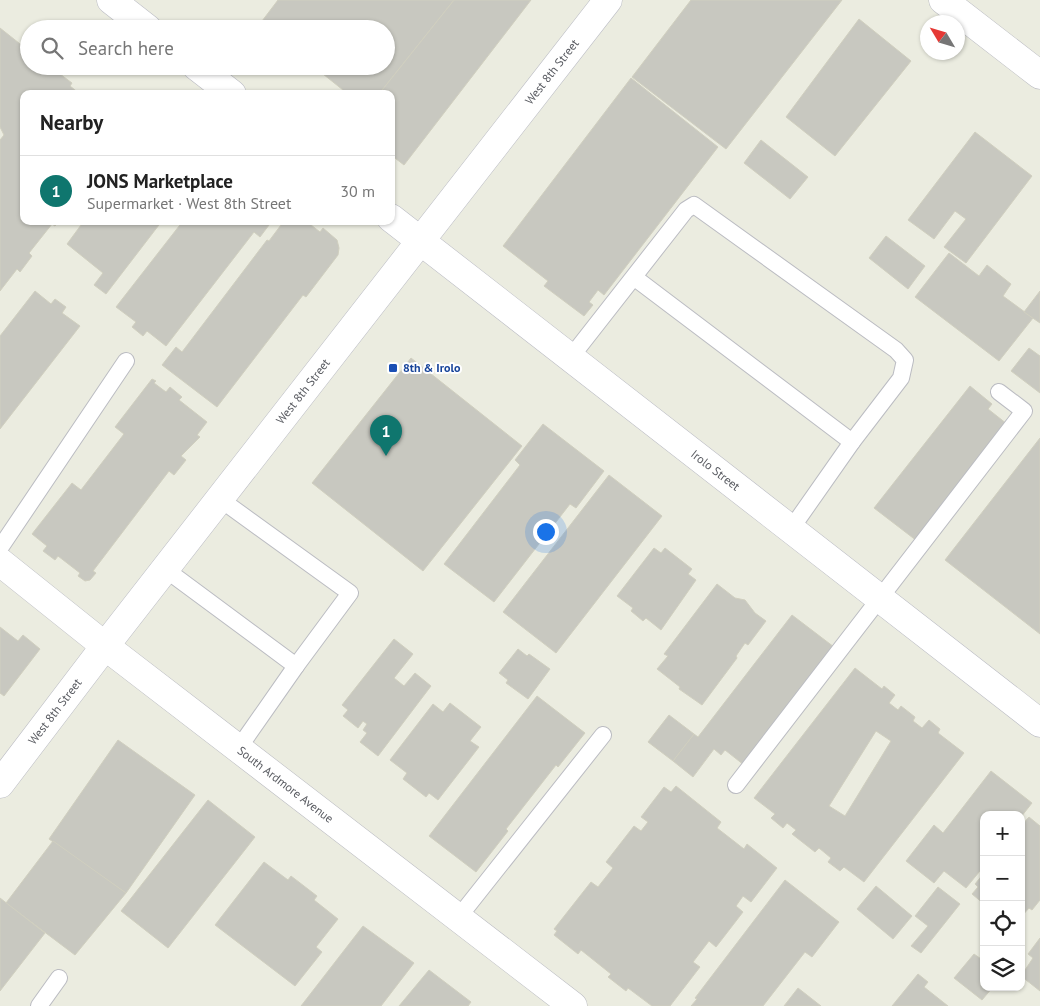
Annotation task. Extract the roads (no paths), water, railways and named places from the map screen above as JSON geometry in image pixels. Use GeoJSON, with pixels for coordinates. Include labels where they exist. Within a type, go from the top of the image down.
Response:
{"type":"FeatureCollection","features":[{"type":"Feature","properties":{"kind":"main road"},"geometry":{"type":"LineString","coordinates":[[111,0],[137,20]]}},
{"type":"Feature","properties":{"kind":"main road","name":"West 8th Street"},"geometry":{"type":"LineString","coordinates":[[0,784],[105,646],[608,0]]}},
{"type":"Feature","properties":{"kind":"main road"},"geometry":{"type":"LineString","coordinates":[[943,0],[1040,75]]}},
{"type":"Feature","properties":{"kind":"main road"},"geometry":{"type":"LineString","coordinates":[[208,75],[227,90]]}},
{"type":"Feature","properties":{"kind":"main road","name":"Irolo Street"},"geometry":{"type":"LineString","coordinates":[[395,221],[1040,723]]}},
{"type":"Feature","properties":{"kind":"main road","name":"South Ardmore Avenue"},"geometry":{"type":"LineString","coordinates":[[0,562],[105,646],[573,1006]]}},
{"type":"Feature","properties":{"kind":"lane"},"geometry":{"type":"LineString","coordinates":[[571,358],[686,210],[694,205],[896,350],[905,360],[901,378],[852,442],[792,529]]}},
{"type":"Feature","properties":{"kind":"lane"},"geometry":{"type":"LineString","coordinates":[[635,278],[852,442]]}},
{"type":"Feature","properties":{"kind":"lane"},"geometry":{"type":"LineString","coordinates":[[0,548],[126,361]]}},
{"type":"Feature","properties":{"kind":"lane"},"geometry":{"type":"LineString","coordinates":[[736,785],[1024,411],[999,392]]}},
{"type":"Feature","properties":{"kind":"lane"},"geometry":{"type":"LineString","coordinates":[[220,499],[350,593],[238,749]]}},
{"type":"Feature","properties":{"kind":"lane"},"geometry":{"type":"LineString","coordinates":[[165,570],[296,666]]}},
{"type":"Feature","properties":{"kind":"lane"},"geometry":{"type":"LineString","coordinates":[[458,918],[603,734]]}},
{"type":"Feature","properties":{"kind":"lane"},"geometry":{"type":"LineString","coordinates":[[39,1006],[59,978]]}},
{"type":"Feature","properties":{"kind":"place","name":"8th & Irolo"},"geometry":{"type":"Point","coordinates":[393,368]}},
{"type":"Feature","properties":{"kind":"place","name":"JONS Marketplace"},"geometry":{"type":"Point","coordinates":[386,456]}}]}
